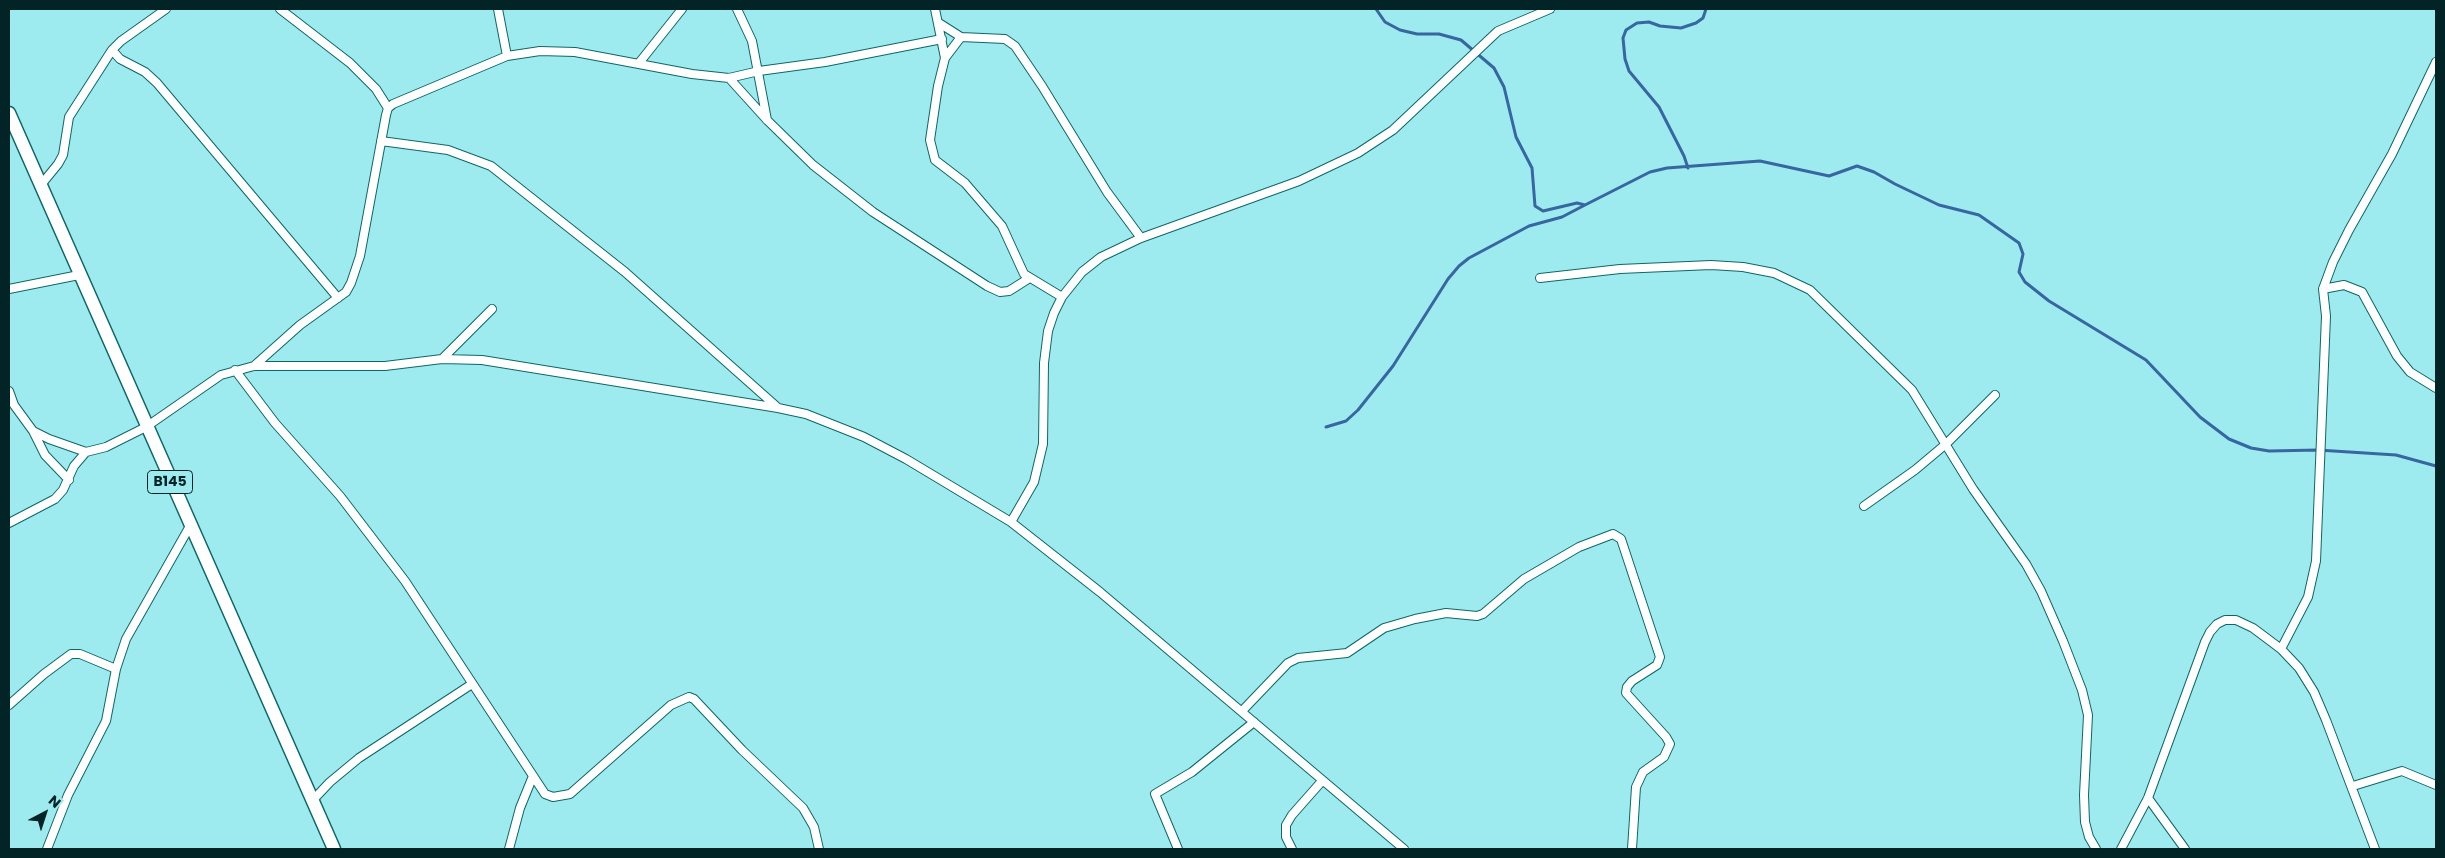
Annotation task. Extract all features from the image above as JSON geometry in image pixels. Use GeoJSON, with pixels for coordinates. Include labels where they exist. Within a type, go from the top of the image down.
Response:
{"type":"FeatureCollection","features":[{"type":"Feature","properties":{"kind":"main road","name":"B145"},"geometry":{"type":"LineString","coordinates":[[9,114],[78,274],[334,849]]}},
{"type":"Feature","properties":{"kind":"street"},"geometry":{"type":"LineString","coordinates":[[40,186],[63,155],[69,117],[112,50],[121,41],[166,9]]}},
{"type":"Feature","properties":{"kind":"street"},"geometry":{"type":"LineString","coordinates":[[254,366],[300,325],[346,292],[352,283],[360,256],[388,108],[376,89],[350,63],[280,9]]}},
{"type":"Feature","properties":{"kind":"street"},"geometry":{"type":"LineString","coordinates":[[498,9],[507,56]]}},
{"type":"Feature","properties":{"kind":"street"},"geometry":{"type":"LineString","coordinates":[[639,63],[682,9]]}},
{"type":"Feature","properties":{"kind":"street"},"geometry":{"type":"LineString","coordinates":[[737,9],[752,41],[767,120]]}},
{"type":"Feature","properties":{"kind":"street"},"geometry":{"type":"LineString","coordinates":[[936,9],[944,58],[930,140],[935,160],[965,183],[1002,226],[1028,279],[1042,284],[1062,297]]}},
{"type":"Feature","properties":{"kind":"street"},"geometry":{"type":"LineString","coordinates":[[1011,522],[1034,482],[1039,461],[1044,430],[1045,347],[1054,313],[1062,297],[1082,272],[1101,258],[1141,238],[1299,180],[1358,153],[1392,130],[1498,31],[1517,21],[1550,9]]}},
{"type":"Feature","properties":{"kind":"street"},"geometry":{"type":"LineString","coordinates":[[939,23],[961,37],[1005,39],[1015,46],[1042,86],[1102,185],[1141,238]]}},
{"type":"Feature","properties":{"kind":"street"},"geometry":{"type":"LineString","coordinates":[[944,58],[961,37]]}},
{"type":"Feature","properties":{"kind":"street"},"geometry":{"type":"LineString","coordinates":[[388,108],[479,66],[507,56],[556,50],[639,63],[692,74],[729,78],[759,70],[825,62],[942,39]]}},
{"type":"Feature","properties":{"kind":"street"},"geometry":{"type":"LineString","coordinates":[[112,50],[120,59],[145,72],[157,83],[338,298]]}},
{"type":"Feature","properties":{"kind":"street"},"geometry":{"type":"LineString","coordinates":[[2281,648],[2308,597],[2316,561],[2326,316],[2323,289],[2333,262],[2392,154],[2436,62]]}},
{"type":"Feature","properties":{"kind":"street"},"geometry":{"type":"LineString","coordinates":[[729,78],[767,120],[813,165],[873,212],[987,286],[1000,292],[1009,292],[1028,279]]}},
{"type":"Feature","properties":{"kind":"street"},"geometry":{"type":"LineString","coordinates":[[381,141],[448,150],[491,166],[625,272],[778,408]]}},
{"type":"Feature","properties":{"kind":"street"},"geometry":{"type":"LineString","coordinates":[[1540,278],[1620,269],[1711,265],[1743,267],[1774,273],[1793,280],[1810,290],[1912,390],[2041,591],[2082,690],[2088,715],[2084,795],[2085,822],[2089,838],[2096,849]]}},
{"type":"Feature","properties":{"kind":"street"},"geometry":{"type":"LineString","coordinates":[[9,289],[78,274]]}},
{"type":"Feature","properties":{"kind":"street"},"geometry":{"type":"LineString","coordinates":[[2323,289],[2344,285],[2362,292],[2397,356],[2410,372],[2436,388]]}},
{"type":"Feature","properties":{"kind":"street"},"geometry":{"type":"LineString","coordinates":[[442,359],[492,309]]}},
{"type":"Feature","properties":{"kind":"street"},"geometry":{"type":"LineString","coordinates":[[33,431],[49,439],[86,452],[106,447],[146,427],[210,382],[235,370],[254,366],[394,365],[442,359],[482,360],[515,364],[806,414],[864,437],[906,459],[1011,522],[1053,554],[1404,849]]}},
{"type":"Feature","properties":{"kind":"street"},"geometry":{"type":"LineString","coordinates":[[235,370],[275,423],[352,511],[405,581],[546,794],[552,797],[570,794],[671,705],[689,697],[694,699],[742,750],[802,808],[814,827],[819,849]]}},
{"type":"Feature","properties":{"kind":"street"},"geometry":{"type":"LineString","coordinates":[[9,391],[14,405],[33,431],[45,455],[69,480]]}},
{"type":"Feature","properties":{"kind":"street"},"geometry":{"type":"LineString","coordinates":[[1864,506],[1916,470],[1946,444],[1995,395]]}},
{"type":"Feature","properties":{"kind":"street"},"geometry":{"type":"LineString","coordinates":[[9,523],[56,499],[69,480],[74,466],[86,452]]}},
{"type":"Feature","properties":{"kind":"street"},"geometry":{"type":"LineString","coordinates":[[47,849],[68,795],[106,721],[116,669],[126,639],[190,526]]}},
{"type":"Feature","properties":{"kind":"street"},"geometry":{"type":"LineString","coordinates":[[1242,712],[1288,663],[1298,658],[1347,653],[1384,628],[1415,619],[1446,613],[1477,616],[1483,614],[1524,579],[1579,547],[1613,534],[1621,539],[1660,657],[1657,665],[1632,681],[1627,687],[1626,693],[1666,737],[1670,744],[1664,757],[1643,772],[1636,787],[1632,849]]}},
{"type":"Feature","properties":{"kind":"street"},"geometry":{"type":"LineString","coordinates":[[2121,849],[2148,798],[2210,632],[2217,624],[2226,620],[2236,620],[2253,628],[2281,648],[2299,668],[2314,692],[2353,786],[2375,849]]}},
{"type":"Feature","properties":{"kind":"street"},"geometry":{"type":"LineString","coordinates":[[9,706],[44,674],[71,654],[80,654],[116,669]]}},
{"type":"Feature","properties":{"kind":"street"},"geometry":{"type":"LineString","coordinates":[[312,801],[330,782],[359,758],[472,684]]}},
{"type":"Feature","properties":{"kind":"street"},"geometry":{"type":"LineString","coordinates":[[1178,849],[1155,794],[1192,772],[1254,722]]}},
{"type":"Feature","properties":{"kind":"street"},"geometry":{"type":"LineString","coordinates":[[2353,786],[2402,771],[2436,785]]}},
{"type":"Feature","properties":{"kind":"street"},"geometry":{"type":"LineString","coordinates":[[508,849],[520,808],[533,776]]}},
{"type":"Feature","properties":{"kind":"street"},"geometry":{"type":"LineString","coordinates":[[1292,849],[1286,837],[1286,824],[1322,781]]}},
{"type":"Feature","properties":{"kind":"street"},"geometry":{"type":"LineString","coordinates":[[2148,798],[2185,849]]}},
{"type":"Feature","properties":{"kind":"waterway"},"geometry":{"type":"LineString","coordinates":[[1376,9],[1385,22],[1400,30],[1417,34],[1439,34],[1461,40],[1494,68],[1504,87],[1516,137],[1532,168],[1535,206],[1543,211],[1577,203],[1585,205],[1650,172],[1667,168],[1760,161],[1829,176],[1857,166],[1874,172],[1939,205],[1979,215],[2019,243],[2023,254],[2019,272],[2025,282],[2049,301],[2146,360],[2200,417],[2229,439],[2251,448],[2269,451],[2318,450],[2396,455],[2436,466]]}},
{"type":"Feature","properties":{"kind":"waterway"},"geometry":{"type":"LineString","coordinates":[[1688,168],[1684,156],[1659,107],[1629,71],[1625,59],[1623,38],[1626,30],[1637,23],[1649,22],[1660,26],[1681,28],[1696,23],[1703,18],[1706,9]]}},
{"type":"Feature","properties":{"kind":"waterway"},"geometry":{"type":"LineString","coordinates":[[1326,427],[1346,421],[1358,410],[1393,366],[1448,279],[1459,266],[1469,258],[1529,226],[1562,217],[1585,205]]}}]}
